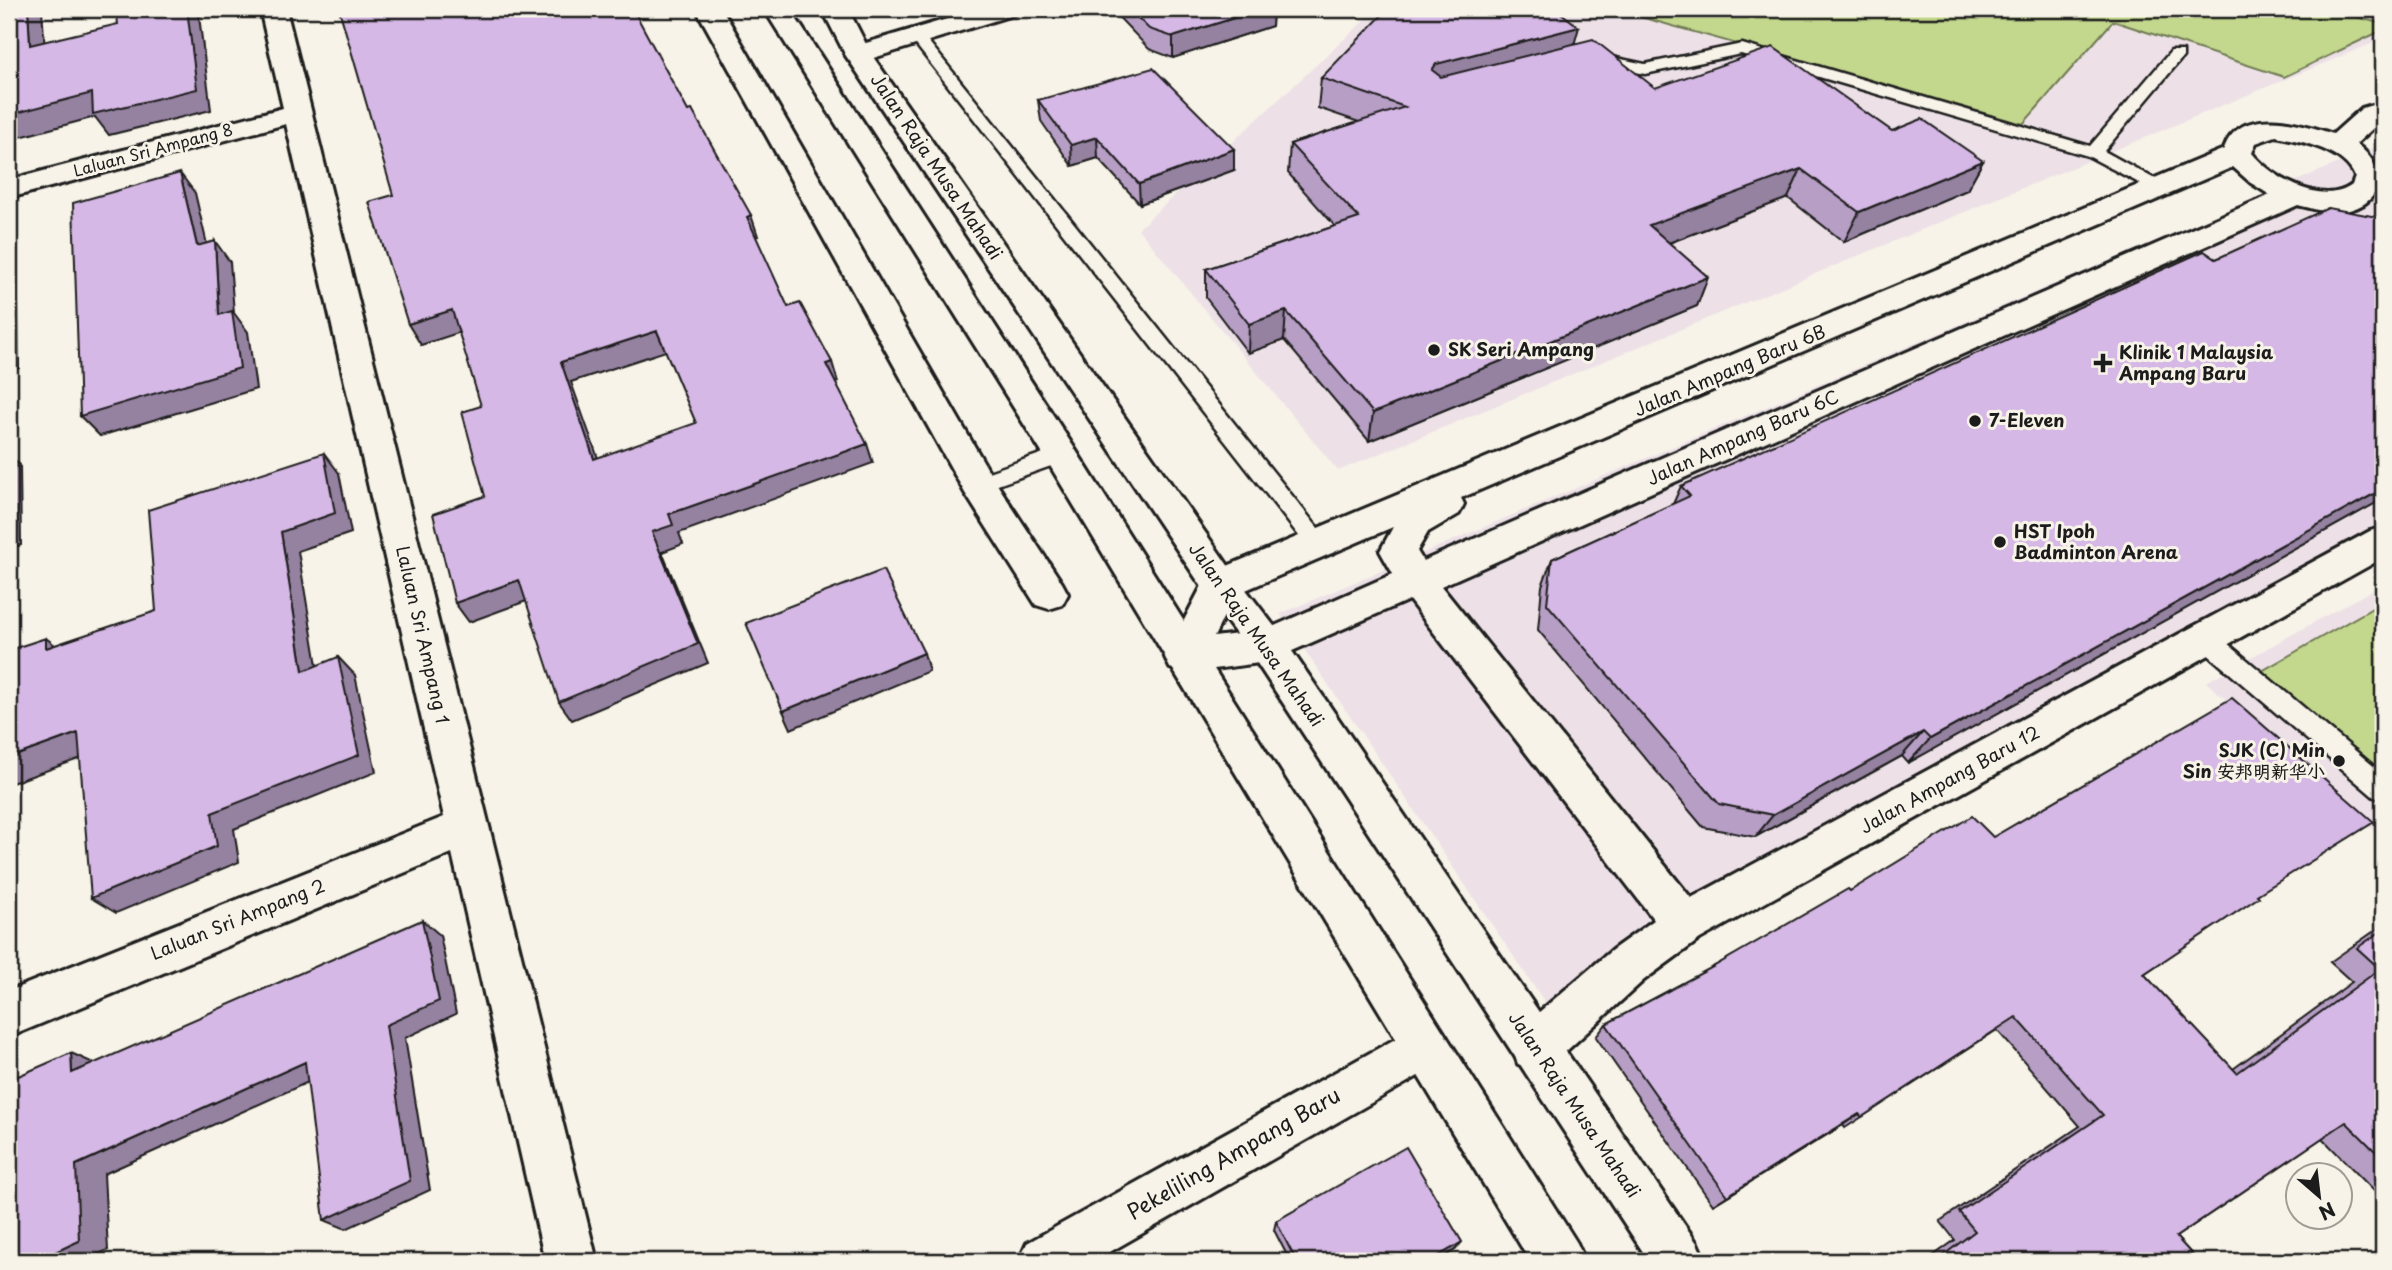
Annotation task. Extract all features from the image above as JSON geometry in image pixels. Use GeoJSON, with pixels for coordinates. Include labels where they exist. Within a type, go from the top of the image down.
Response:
{"type":"FeatureCollection","features":[{"type":"Feature","properties":{"kind":"street","name":"Laluan Sri Ampang 1"},"geometry":{"type":"LineString","coordinates":[[273,9],[571,1261]]}},
{"type":"Feature","properties":{"kind":"street"},"geometry":{"type":"LineString","coordinates":[[709,9],[978,484],[1049,594]]}},
{"type":"Feature","properties":{"kind":"street"},"geometry":{"type":"LineString","coordinates":[[777,9],[1061,455],[1559,1261]]}},
{"type":"Feature","properties":{"kind":"street"},"geometry":{"type":"LineString","coordinates":[[828,9],[858,54],[915,34],[1007,9]]}},
{"type":"Feature","properties":{"kind":"street","name":"Jalan Raja Musa Mahadi"},"geometry":{"type":"LineString","coordinates":[[835,9],[858,54],[1220,585],[1266,646],[1679,1261]]}},
{"type":"Feature","properties":{"kind":"street"},"geometry":{"type":"LineString","coordinates":[[2338,145],[2372,114],[2383,110]]}},
{"type":"Feature","properties":{"kind":"street","name":"Laluan Sri Ampang 8"},"geometry":{"type":"LineString","coordinates":[[9,189],[298,112]]}},
{"type":"Feature","properties":{"kind":"street"},"geometry":{"type":"LineString","coordinates":[[2267,129],[2296,130],[2338,145],[2365,167],[2369,178],[2367,188],[2358,196],[2331,201],[2295,195],[2258,177],[2238,154],[2238,144],[2246,135],[2267,129]]}},
{"type":"Feature","properties":{"kind":"street","name":"Jalan Ampang Baru 6B"},"geometry":{"type":"LineString","coordinates":[[1220,585],[2238,154]]}},
{"type":"Feature","properties":{"kind":"street","name":"Jalan Ampang Baru 6C"},"geometry":{"type":"LineString","coordinates":[[1184,657],[1266,646],[2295,195]]}},
{"type":"Feature","properties":{"kind":"street"},"geometry":{"type":"LineString","coordinates":[[2358,196],[2383,211]]}},
{"type":"Feature","properties":{"kind":"street"},"geometry":{"type":"LineString","coordinates":[[1532,453],[1415,522],[1398,551],[1416,582],[1684,923]]}},
{"type":"Feature","properties":{"kind":"street","name":"Jalan Ampang Baru 12"},"geometry":{"type":"LineString","coordinates":[[1535,1047],[1628,965],[1684,923],[1742,895],[2383,541]]}},
{"type":"Feature","properties":{"kind":"street"},"geometry":{"type":"LineString","coordinates":[[1184,657],[1220,585]]}},
{"type":"Feature","properties":{"kind":"street","name":"Laluan Sri Ampang 2"},"geometry":{"type":"LineString","coordinates":[[9,1014],[467,827]]}},
{"type":"Feature","properties":{"kind":"street","name":"Pekeliling Ampang Baru"},"geometry":{"type":"LineString","coordinates":[[1045,1261],[1424,1046]]}},
{"type":"Feature","properties":{"kind":"lane"},"geometry":{"type":"LineString","coordinates":[[915,34],[1318,544]]}},
{"type":"Feature","properties":{"kind":"lane"},"geometry":{"type":"LineString","coordinates":[[1579,62],[1591,59],[1645,69],[1742,49],[2094,152],[2162,188]]}},
{"type":"Feature","properties":{"kind":"lane"},"geometry":{"type":"LineString","coordinates":[[2094,152],[2177,54]]}},
{"type":"Feature","properties":{"kind":"lane"},"geometry":{"type":"LineString","coordinates":[[978,484],[1061,455]]}},
{"type":"Feature","properties":{"kind":"lane"},"geometry":{"type":"LineString","coordinates":[[2206,639],[2383,789]]}},
{"type":"Feature","properties":{"kind":"shaded area","name":"SK Seri Ampang"},"geometry":{"type":"Polygon","coordinates":[[[1377,9],[2347,9],[2383,19],[2383,39],[1338,471],[1138,229],[1377,9]]]}},
{"type":"Feature","properties":{"kind":"shaded area"},"geometry":{"type":"Polygon","coordinates":[[[2383,144],[2383,561],[1557,1020],[1280,614],[2383,144]]]}},
{"type":"Feature","properties":{"kind":"shaded area","name":"SJK (C) Min Sin 安邦明新华小"},"geometry":{"type":"Polygon","coordinates":[[[2383,584],[2383,839],[2206,682],[2383,584]]]}},
{"type":"Feature","properties":{"kind":"green space"},"geometry":{"type":"Polygon","coordinates":[[[1612,9],[2326,9],[2383,24],[2383,30],[2284,77],[2113,21],[2023,124],[1612,9]]]}},
{"type":"Feature","properties":{"kind":"green space"},"geometry":{"type":"Polygon","coordinates":[[[2383,602],[2383,774],[2262,671],[2383,602]]]}},
{"type":"Feature","properties":{"kind":"building"},"geometry":{"type":"Polygon","coordinates":[[[9,9],[28,9],[30,45],[118,24],[116,9],[187,9],[197,89],[93,114],[92,93],[9,115],[9,9]]]}},
{"type":"Feature","properties":{"kind":"building"},"geometry":{"type":"Polygon","coordinates":[[[339,9],[633,9],[688,111],[692,110],[751,215],[747,217],[788,307],[800,303],[832,362],[826,364],[867,444],[669,514],[673,525],[652,532],[698,644],[559,702],[519,580],[455,603],[433,514],[485,496],[462,412],[481,406],[452,310],[408,324],[369,202],[393,195],[339,9]],[[657,331],[561,362],[594,459],[696,423],[657,331]]]}},
{"type":"Feature","properties":{"kind":"building"},"geometry":{"type":"Polygon","coordinates":[[[1129,9],[1263,9],[1173,37],[1149,29],[1129,9]]]}},
{"type":"Feature","properties":{"kind":"building"},"geometry":{"type":"Polygon","coordinates":[[[1388,9],[1556,9],[1579,27],[1436,64],[1432,70],[1441,77],[1593,39],[1655,88],[1773,47],[1892,131],[1922,119],[1983,161],[1859,212],[1801,169],[1649,225],[1708,277],[1373,413],[1286,311],[1249,324],[1206,269],[1359,218],[1290,144],[1405,107],[1321,78],[1388,9]]]}},
{"type":"Feature","properties":{"kind":"building"},"geometry":{"type":"Polygon","coordinates":[[[1153,68],[1234,149],[1139,184],[1097,137],[1071,145],[1038,100],[1153,68]]]}},
{"type":"Feature","properties":{"kind":"building"},"geometry":{"type":"Polygon","coordinates":[[[180,173],[197,246],[215,241],[219,315],[232,311],[240,368],[80,416],[73,203],[180,173]]]}},
{"type":"Feature","properties":{"kind":"building","name":"HST Ipoh Badminton Arena"},"geometry":{"type":"Polygon","coordinates":[[[2328,208],[2383,218],[2383,489],[1930,739],[1923,732],[1773,815],[1719,804],[1547,604],[1552,559],[1690,496],[1681,486],[2204,251],[2216,259],[2328,208]]]}},
{"type":"Feature","properties":{"kind":"building"},"geometry":{"type":"Polygon","coordinates":[[[324,453],[335,513],[281,532],[303,671],[338,657],[359,755],[212,813],[217,846],[91,898],[78,733],[9,758],[9,650],[46,638],[46,648],[156,611],[148,510],[324,453]]]}},
{"type":"Feature","properties":{"kind":"building"},"geometry":{"type":"Polygon","coordinates":[[[883,570],[924,653],[783,711],[746,623],[883,570]]]}},
{"type":"Feature","properties":{"kind":"building"},"geometry":{"type":"Polygon","coordinates":[[[2232,698],[2374,822],[2257,895],[2259,897],[2144,974],[2237,1073],[2380,969],[2357,948],[2383,930],[2383,1159],[2346,1122],[2176,1237],[2198,1261],[1936,1261],[1975,1231],[1959,1212],[2103,1115],[2016,1017],[1862,1117],[1859,1114],[1727,1196],[1606,1024],[1713,967],[1848,889],[1850,891],[1972,816],[1993,837],[2232,698]]]}},
{"type":"Feature","properties":{"kind":"building"},"geometry":{"type":"Polygon","coordinates":[[[422,920],[439,1001],[386,1025],[410,1181],[324,1220],[305,1062],[76,1165],[79,1241],[36,1261],[9,1261],[9,1080],[71,1053],[72,1073],[422,920]]]}},
{"type":"Feature","properties":{"kind":"building"},"geometry":{"type":"Polygon","coordinates":[[[1406,1147],[1462,1242],[1430,1261],[1296,1261],[1276,1221],[1406,1147]]]}},
{"type":"Feature","properties":{"kind":"place","name":"SK Seri Ampang"},"geometry":{"type":"Point","coordinates":[1434,350]}},
{"type":"Feature","properties":{"kind":"place","name":"Klinik 1 Malaysia Ampang Baru"},"geometry":{"type":"Point","coordinates":[2103,363]}},
{"type":"Feature","properties":{"kind":"place","name":"7-Eleven"},"geometry":{"type":"Point","coordinates":[1975,421]}},
{"type":"Feature","properties":{"kind":"place","name":"HST Ipoh Badminton Arena"},"geometry":{"type":"Point","coordinates":[2000,542]}},
{"type":"Feature","properties":{"kind":"place","name":"SJK (C) Min Sin 安邦明新华小"},"geometry":{"type":"Point","coordinates":[2339,761]}}]}
